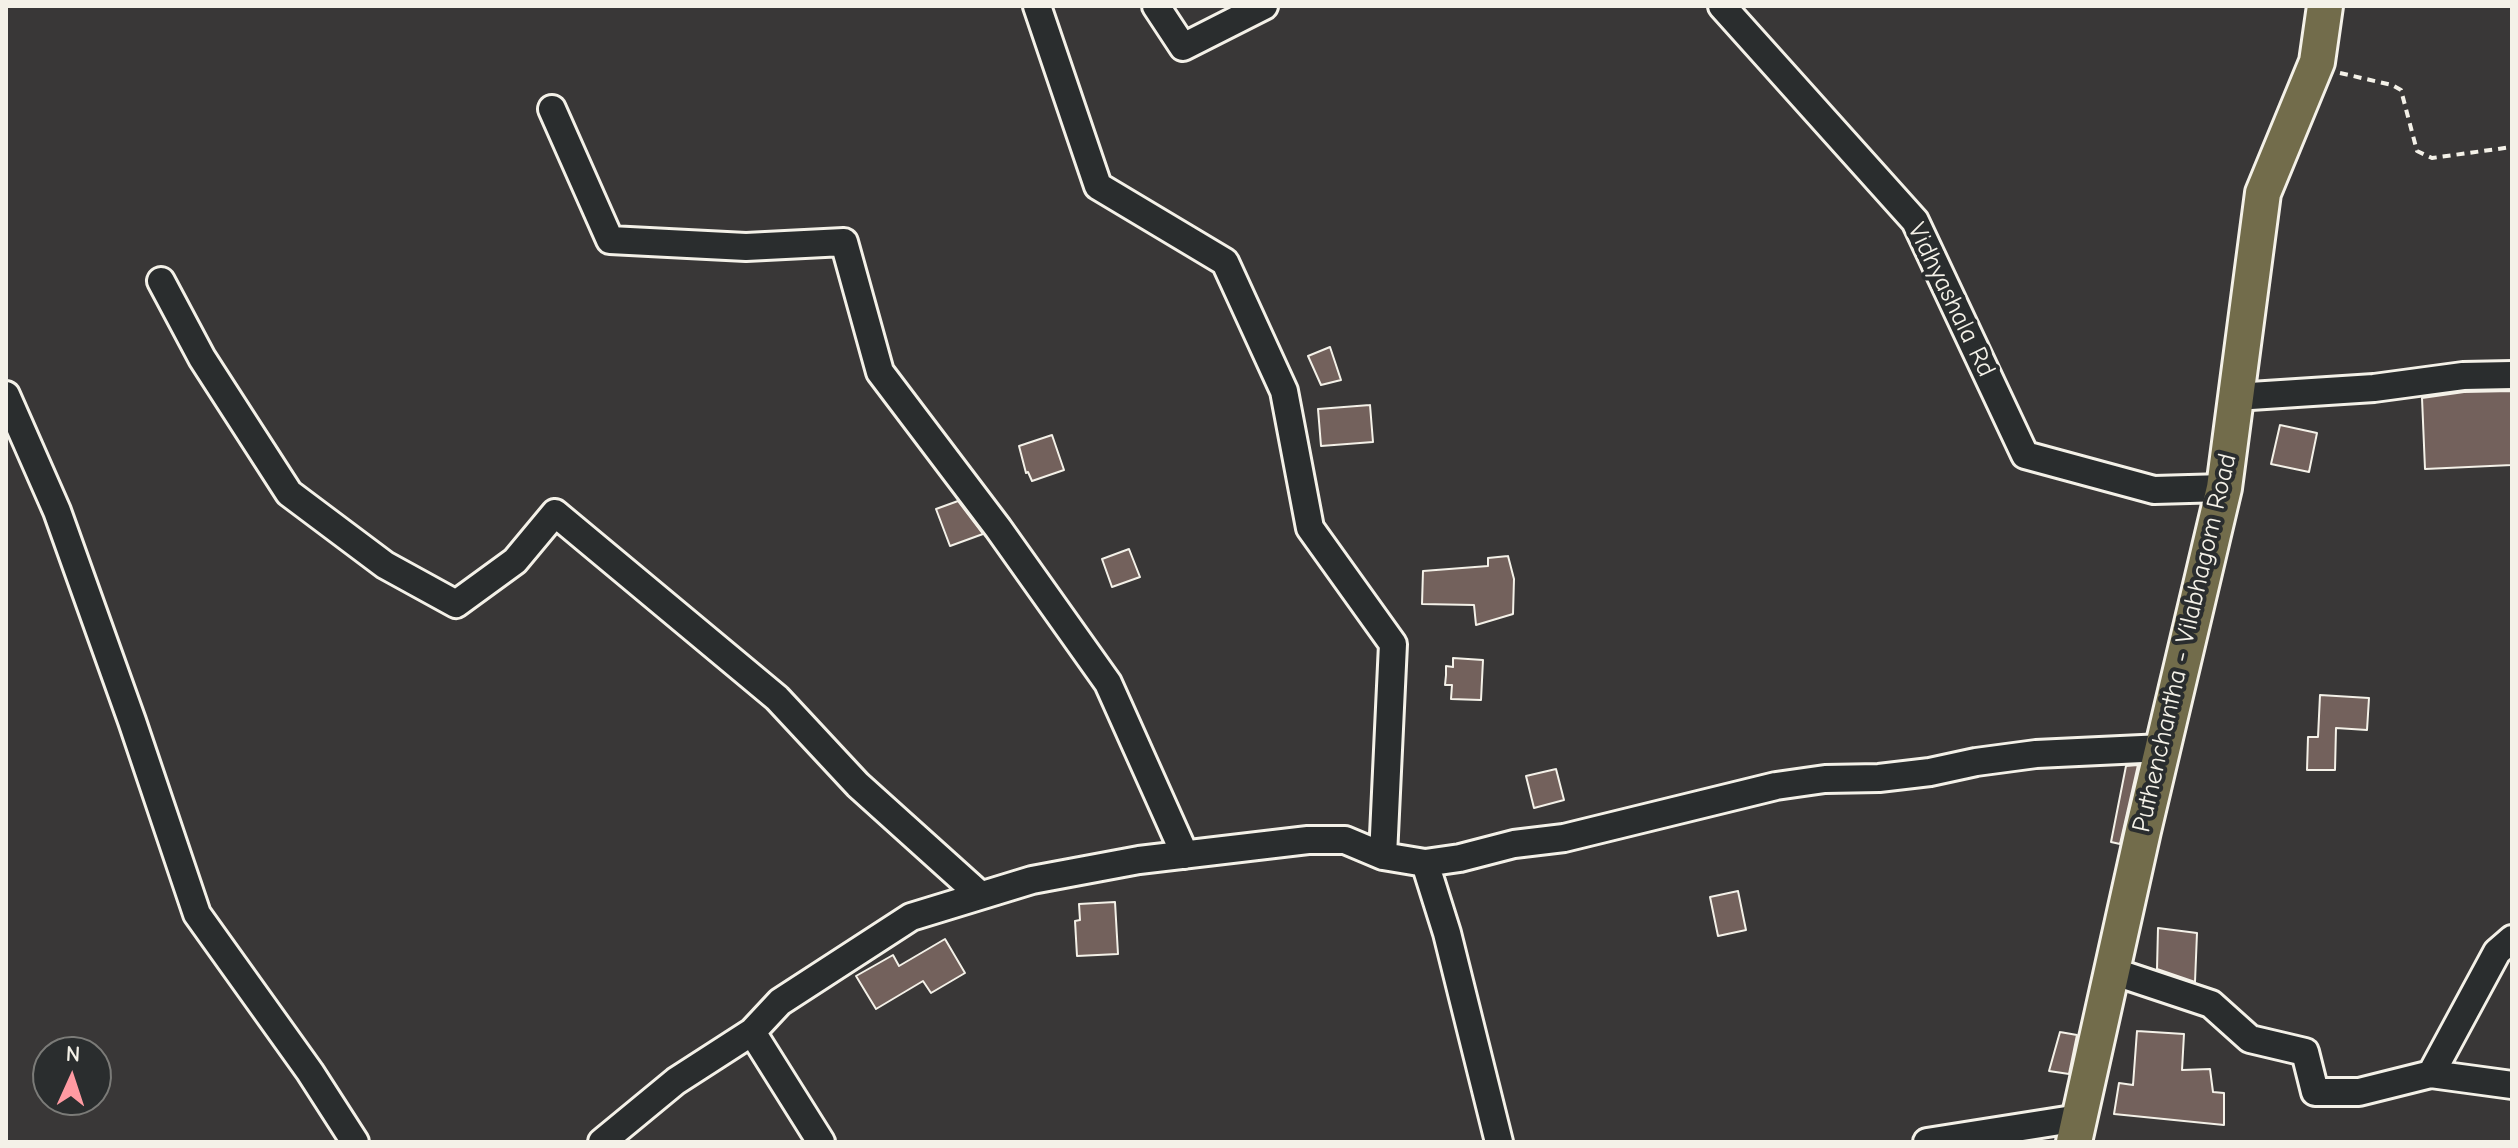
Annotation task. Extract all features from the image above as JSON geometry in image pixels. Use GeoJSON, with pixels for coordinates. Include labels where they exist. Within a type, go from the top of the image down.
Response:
{"type":"FeatureCollection","features":[{"type":"Feature","properties":{"kind":"main road","name":"Puthenchantha - Vilabhagom Road"},"geometry":{"type":"LineString","coordinates":[[2076,1130],[2224,488],[2263,193],[2315,67],[2325,6]]}},
{"type":"Feature","properties":{"kind":"street"},"geometry":{"type":"LineString","coordinates":[[1037,6],[1098,186],[1225,262],[1284,391],[1310,528],[1393,644],[1383,856]]}},
{"type":"Feature","properties":{"kind":"street"},"geometry":{"type":"LineString","coordinates":[[1156,6],[1183,47],[1264,6]]}},
{"type":"Feature","properties":{"kind":"street","name":"Vidhyashala Rd"},"geometry":{"type":"LineString","coordinates":[[1722,6],[1915,221],[2025,455],[2154,490],[2224,488]]}},
{"type":"Feature","properties":{"kind":"street"},"geometry":{"type":"LineString","coordinates":[[552,109],[610,240],[746,247],[844,242],[880,372],[998,528],[1108,683],[1185,855]]}},
{"type":"Feature","properties":{"kind":"street"},"geometry":{"type":"LineString","coordinates":[[161,281],[202,358],[289,493],[385,565],[456,604],[515,561],[555,513],[777,698],[858,785],[979,894]]}},
{"type":"Feature","properties":{"kind":"street"},"geometry":{"type":"LineString","coordinates":[[2235,397],[2374,388],[2463,376],[2512,375]]}},
{"type":"Feature","properties":{"kind":"street"},"geometry":{"type":"LineString","coordinates":[[6,395],[57,511],[197,914],[310,1072],[355,1142]]}},
{"type":"Feature","properties":{"kind":"street"},"geometry":{"type":"LineString","coordinates":[[602,1142],[676,1081],[752,1032],[780,1002],[911,917],[979,894],[1044,878],[1185,855],[1320,840],[1345,840],[1383,856],[1425,863],[1460,858],[1514,844],[1564,838],[1776,786],[1825,779],[1879,778],[1930,772],[2036,754],[2163,748]]}},
{"type":"Feature","properties":{"kind":"street"},"geometry":{"type":"LineString","coordinates":[[1425,863],[1447,933],[1499,1142]]}},
{"type":"Feature","properties":{"kind":"street"},"geometry":{"type":"LineString","coordinates":[[2431,1074],[2497,952],[2512,939]]}},
{"type":"Feature","properties":{"kind":"street"},"geometry":{"type":"LineString","coordinates":[[2112,971],[2211,1004],[2250,1039],[2305,1052],[2315,1092],[2359,1092],[2431,1074],[2512,1085]]}},
{"type":"Feature","properties":{"kind":"street"},"geometry":{"type":"LineString","coordinates":[[752,1032],[821,1142]]}},
{"type":"Feature","properties":{"kind":"street"},"geometry":{"type":"LineString","coordinates":[[1927,1142],[2076,1130]]}},
{"type":"Feature","properties":{"kind":"path"},"geometry":{"type":"LineString","coordinates":[[2315,67],[2392,85],[2401,90],[2417,151],[2432,158],[2512,147]]}},
{"type":"Feature","properties":{"kind":"building"},"geometry":{"type":"Polygon","coordinates":[[[1330,347],[1341,380],[1321,385],[1308,356],[1330,347]]]}},
{"type":"Feature","properties":{"kind":"building"},"geometry":{"type":"Polygon","coordinates":[[[2512,391],[2512,465],[2425,469],[2422,398],[2464,392],[2512,391]]]}},
{"type":"Feature","properties":{"kind":"building"},"geometry":{"type":"Polygon","coordinates":[[[1370,405],[1373,442],[1321,446],[1318,409],[1370,405]]]}},
{"type":"Feature","properties":{"kind":"building"},"geometry":{"type":"Polygon","coordinates":[[[2280,425],[2317,433],[2309,472],[2271,464],[2280,425]]]}},
{"type":"Feature","properties":{"kind":"building"},"geometry":{"type":"Polygon","coordinates":[[[1052,435],[1064,470],[1032,481],[1026,473],[1019,446],[1052,435]]]}},
{"type":"Feature","properties":{"kind":"building"},"geometry":{"type":"Polygon","coordinates":[[[958,501],[983,534],[950,546],[936,509],[958,501]]]}},
{"type":"Feature","properties":{"kind":"building"},"geometry":{"type":"Polygon","coordinates":[[[1129,549],[1140,577],[1112,587],[1102,559],[1129,549]]]}},
{"type":"Feature","properties":{"kind":"building"},"geometry":{"type":"Polygon","coordinates":[[[1508,556],[1514,579],[1513,614],[1476,625],[1474,605],[1422,604],[1423,571],[1488,566],[1488,558],[1508,556]]]}},
{"type":"Feature","properties":{"kind":"building"},"geometry":{"type":"Polygon","coordinates":[[[1453,658],[1483,660],[1481,700],[1451,699],[1452,685],[1445,685],[1446,666],[1453,667],[1453,658]]]}},
{"type":"Feature","properties":{"kind":"building"},"geometry":{"type":"Polygon","coordinates":[[[2320,695],[2369,698],[2367,730],[2336,728],[2335,770],[2307,770],[2308,737],[2318,737],[2320,695]]]}},
{"type":"Feature","properties":{"kind":"building"},"geometry":{"type":"Polygon","coordinates":[[[2138,765],[2120,844],[2111,842],[2126,766],[2138,765]]]}},
{"type":"Feature","properties":{"kind":"building"},"geometry":{"type":"Polygon","coordinates":[[[1556,769],[1564,800],[1534,808],[1526,776],[1556,769]]]}},
{"type":"Feature","properties":{"kind":"building"},"geometry":{"type":"Polygon","coordinates":[[[1738,891],[1746,930],[1718,936],[1710,897],[1738,891]]]}},
{"type":"Feature","properties":{"kind":"building"},"geometry":{"type":"Polygon","coordinates":[[[1115,902],[1118,954],[1077,956],[1075,921],[1080,920],[1079,904],[1115,902]]]}},
{"type":"Feature","properties":{"kind":"building"},"geometry":{"type":"Polygon","coordinates":[[[2158,928],[2197,933],[2195,982],[2157,969],[2158,928]]]}},
{"type":"Feature","properties":{"kind":"building"},"geometry":{"type":"Polygon","coordinates":[[[945,939],[965,973],[931,993],[923,981],[876,1009],[856,976],[893,955],[899,966],[945,939]]]}},
{"type":"Feature","properties":{"kind":"building"},"geometry":{"type":"Polygon","coordinates":[[[2137,1031],[2184,1034],[2182,1070],[2210,1069],[2213,1092],[2224,1093],[2224,1125],[2114,1114],[2119,1083],[2133,1085],[2137,1031]]]}},
{"type":"Feature","properties":{"kind":"building"},"geometry":{"type":"Polygon","coordinates":[[[2060,1032],[2077,1035],[2069,1074],[2049,1071],[2060,1032]]]}}]}
